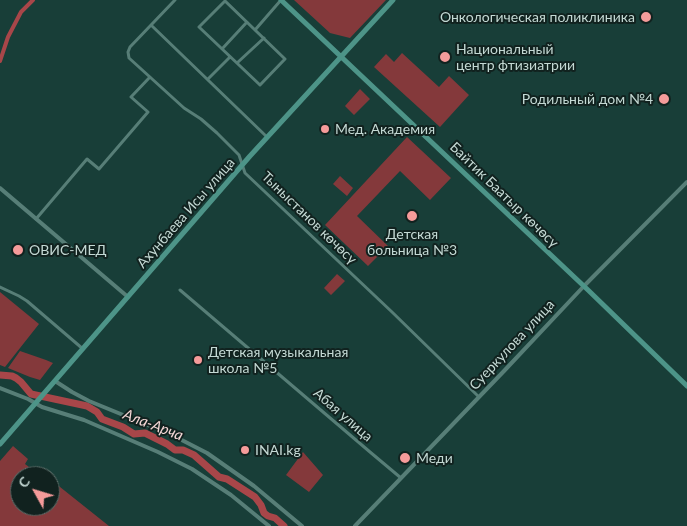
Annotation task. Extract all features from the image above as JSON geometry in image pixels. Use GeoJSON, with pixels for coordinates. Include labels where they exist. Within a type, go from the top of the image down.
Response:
{"type":"FeatureCollection","features":[{"type":"Feature","properties":{"kind":"main road","name":"Байтик Баатыр көчөсү"},"geometry":{"type":"LineString","coordinates":[[281,0],[584,286],[687,386]]}},
{"type":"Feature","properties":{"kind":"main road","name":"Ахунбаева Исы улица"},"geometry":{"type":"LineString","coordinates":[[0,444],[242,166],[393,0]]}},
{"type":"Feature","properties":{"kind":"street"},"geometry":{"type":"LineString","coordinates":[[175,0],[151,25],[268,137]]}},
{"type":"Feature","properties":{"kind":"street"},"geometry":{"type":"LineString","coordinates":[[255,30],[281,0]]}},
{"type":"Feature","properties":{"kind":"street"},"geometry":{"type":"LineString","coordinates":[[224,1],[255,30],[285,59],[260,85],[199,27],[224,1]]}},
{"type":"Feature","properties":{"kind":"street"},"geometry":{"type":"LineString","coordinates":[[222,49],[247,22]]}},
{"type":"Feature","properties":{"kind":"street","name":"Тыныстанов көчөсү"},"geometry":{"type":"LineString","coordinates":[[151,25],[130,47],[129,58],[184,108],[217,133],[239,155],[245,173],[479,397]]}},
{"type":"Feature","properties":{"kind":"street"},"geometry":{"type":"LineString","coordinates":[[237,63],[264,38]]}},
{"type":"Feature","properties":{"kind":"street"},"geometry":{"type":"LineString","coordinates":[[208,80],[230,57]]}},
{"type":"Feature","properties":{"kind":"street"},"geometry":{"type":"LineString","coordinates":[[36,219],[87,159],[99,170],[143,119],[148,112],[131,97],[150,77]]}},
{"type":"Feature","properties":{"kind":"street","name":"Суеркулова улица"},"geometry":{"type":"LineString","coordinates":[[355,526],[584,286],[687,182]]}},
{"type":"Feature","properties":{"kind":"street"},"geometry":{"type":"LineString","coordinates":[[0,188],[128,297]]}},
{"type":"Feature","properties":{"kind":"street"},"geometry":{"type":"LineString","coordinates":[[0,287],[27,301],[83,349]]}},
{"type":"Feature","properties":{"kind":"street","name":"Абая улица"},"geometry":{"type":"LineString","coordinates":[[180,290],[401,478]]}},
{"type":"Feature","properties":{"kind":"street"},"geometry":{"type":"LineString","coordinates":[[55,380],[89,401],[172,435],[207,453],[254,486],[302,526]]}},
{"type":"Feature","properties":{"kind":"street"},"geometry":{"type":"LineString","coordinates":[[0,388],[37,402],[42,407],[84,420],[192,469],[269,526]]}},
{"type":"Feature","properties":{"kind":"shaded area"},"geometry":{"type":"Polygon","coordinates":[[[294,0],[386,0],[350,38],[330,33],[294,0]]]}},
{"type":"Feature","properties":{"kind":"shaded area"},"geometry":{"type":"Polygon","coordinates":[[[402,53],[439,87],[449,76],[469,95],[440,127],[374,67],[386,54],[394,62],[402,53]]]}},
{"type":"Feature","properties":{"kind":"shaded area"},"geometry":{"type":"Polygon","coordinates":[[[360,89],[370,99],[354,115],[345,106],[360,89]]]}},
{"type":"Feature","properties":{"kind":"shaded area"},"geometry":{"type":"Polygon","coordinates":[[[407,137],[451,178],[430,200],[400,171],[357,216],[388,246],[368,266],[325,225],[407,137]]]}},
{"type":"Feature","properties":{"kind":"shaded area"},"geometry":{"type":"Polygon","coordinates":[[[340,176],[353,188],[347,196],[333,184],[340,176]]]}},
{"type":"Feature","properties":{"kind":"shaded area"},"geometry":{"type":"Polygon","coordinates":[[[337,274],[345,281],[331,295],[324,288],[337,274]]]}},
{"type":"Feature","properties":{"kind":"shaded area"},"geometry":{"type":"Polygon","coordinates":[[[0,292],[39,324],[5,367],[0,365],[0,292]]]}},
{"type":"Feature","properties":{"kind":"shaded area"},"geometry":{"type":"Polygon","coordinates":[[[20,351],[53,363],[40,380],[8,368],[20,351]]]}},
{"type":"Feature","properties":{"kind":"shaded area"},"geometry":{"type":"Polygon","coordinates":[[[13,446],[28,459],[25,464],[28,466],[10,466],[10,516],[60,516],[60,487],[109,526],[0,526],[0,461],[13,446]]]}},
{"type":"Feature","properties":{"kind":"shaded area"},"geometry":{"type":"Polygon","coordinates":[[[303,452],[323,475],[309,492],[286,475],[303,452]]]}},
{"type":"Feature","properties":{"kind":"waterway"},"geometry":{"type":"LineString","coordinates":[[0,61],[8,37],[21,12],[33,0]]}},
{"type":"Feature","properties":{"kind":"waterway","name":"Ала-Арча"},"geometry":{"type":"LineString","coordinates":[[0,375],[16,378],[31,394],[87,406],[97,412],[102,419],[123,427],[134,434],[145,433],[175,450],[183,450],[194,455],[219,477],[227,479],[255,497],[264,513],[275,518],[284,526]]}},
{"type":"Feature","properties":{"kind":"place","name":"Онкологическая поликлиника"},"geometry":{"type":"Point","coordinates":[646,17]}},
{"type":"Feature","properties":{"kind":"place","name":"Национальный центр фтизиатрии"},"geometry":{"type":"Point","coordinates":[445,57]}},
{"type":"Feature","properties":{"kind":"place","name":"Родильный дом №4"},"geometry":{"type":"Point","coordinates":[664,99]}},
{"type":"Feature","properties":{"kind":"place","name":"Мед. Академия"},"geometry":{"type":"Point","coordinates":[325,129]}},
{"type":"Feature","properties":{"kind":"place","name":"Детская больница №3"},"geometry":{"type":"Point","coordinates":[412,216]}},
{"type":"Feature","properties":{"kind":"place","name":"ОВИС-МЕД"},"geometry":{"type":"Point","coordinates":[18,250]}},
{"type":"Feature","properties":{"kind":"place","name":"Детская музыкальная школа №5"},"geometry":{"type":"Point","coordinates":[198,360]}},
{"type":"Feature","properties":{"kind":"place","name":"INAI.kg"},"geometry":{"type":"Point","coordinates":[245,450]}},
{"type":"Feature","properties":{"kind":"place","name":"Меди"},"geometry":{"type":"Point","coordinates":[405,458]}}]}
